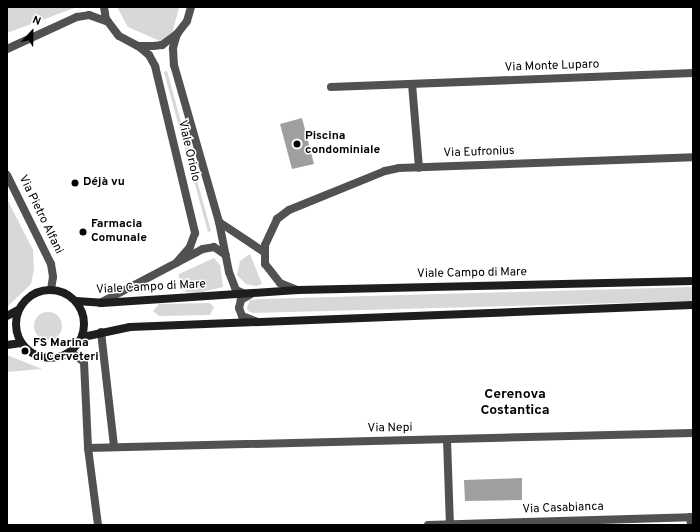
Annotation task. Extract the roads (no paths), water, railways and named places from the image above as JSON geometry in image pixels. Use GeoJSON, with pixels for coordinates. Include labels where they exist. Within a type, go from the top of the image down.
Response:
{"type":"FeatureCollection","features":[{"type":"Feature","properties":{"kind":"street"},"geometry":{"type":"LineString","coordinates":[[104,7],[108,22],[119,36],[138,46],[162,45],[184,27],[191,9]]}},
{"type":"Feature","properties":{"kind":"street"},"geometry":{"type":"LineString","coordinates":[[7,49],[77,17],[89,15],[108,22]]}},
{"type":"Feature","properties":{"kind":"street","name":"Viale Oriolo"},"geometry":{"type":"LineString","coordinates":[[177,34],[174,48],[174,65],[219,222],[226,255],[236,290],[251,294]]}},
{"type":"Feature","properties":{"kind":"street","name":"Viale Oriolo"},"geometry":{"type":"LineString","coordinates":[[138,46],[149,55],[155,66],[195,233],[190,246],[176,263]]}},
{"type":"Feature","properties":{"kind":"street","name":"Via Monte Luparo"},"geometry":{"type":"LineString","coordinates":[[331,87],[693,74]]}},
{"type":"Feature","properties":{"kind":"street"},"geometry":{"type":"LineString","coordinates":[[412,84],[419,168]]}},
{"type":"Feature","properties":{"kind":"street","name":"Via Eufronius"},"geometry":{"type":"LineString","coordinates":[[264,252],[269,233],[277,218],[289,210],[384,172],[419,168],[693,156]]}},
{"type":"Feature","properties":{"kind":"street","name":"Via Pietro Alfani"},"geometry":{"type":"LineString","coordinates":[[7,175],[51,264],[53,277],[51,289]]}},
{"type":"Feature","properties":{"kind":"street"},"geometry":{"type":"LineString","coordinates":[[219,222],[264,252],[265,264],[275,279],[298,290]]}},
{"type":"Feature","properties":{"kind":"street"},"geometry":{"type":"LineString","coordinates":[[99,304],[176,263],[210,247],[218,248],[226,255]]}},
{"type":"Feature","properties":{"kind":"street","name":"Viale Campo di Mare"},"geometry":{"type":"LineString","coordinates":[[76,301],[99,304],[298,290],[693,281]]}},
{"type":"Feature","properties":{"kind":"street"},"geometry":{"type":"LineString","coordinates":[[7,316],[18,310],[32,295],[51,289],[65,293],[76,301],[84,318],[83,336],[71,352],[50,359],[29,352],[21,343],[16,327],[18,310]]}},
{"type":"Feature","properties":{"kind":"street"},"geometry":{"type":"LineString","coordinates":[[251,294],[241,300],[239,308],[242,316],[255,321]]}},
{"type":"Feature","properties":{"kind":"street"},"geometry":{"type":"LineString","coordinates":[[83,336],[130,327],[693,305]]}},
{"type":"Feature","properties":{"kind":"street"},"geometry":{"type":"LineString","coordinates":[[101,332],[114,446]]}},
{"type":"Feature","properties":{"kind":"street"},"geometry":{"type":"LineString","coordinates":[[7,344],[21,343]]}},
{"type":"Feature","properties":{"kind":"street"},"geometry":{"type":"LineString","coordinates":[[71,352],[84,362],[88,448],[98,525]]}},
{"type":"Feature","properties":{"kind":"street","name":"Via Nepi"},"geometry":{"type":"LineString","coordinates":[[88,448],[114,446],[447,440],[693,433]]}},
{"type":"Feature","properties":{"kind":"street"},"geometry":{"type":"LineString","coordinates":[[447,440],[450,524]]}},
{"type":"Feature","properties":{"kind":"street","name":"Via Casabianca"},"geometry":{"type":"LineString","coordinates":[[428,525],[690,517],[691,525]]}},
{"type":"Feature","properties":{"kind":"place","name":"Piscina condominiale"},"geometry":{"type":"Point","coordinates":[297,144]}},
{"type":"Feature","properties":{"kind":"place","name":"Déjà vu"},"geometry":{"type":"Point","coordinates":[75,183]}},
{"type":"Feature","properties":{"kind":"place","name":"Farmacia Comunale"},"geometry":{"type":"Point","coordinates":[83,232]}},
{"type":"Feature","properties":{"kind":"place","name":"FS Marina di Cerveteri"},"geometry":{"type":"Point","coordinates":[25,351]}},
{"type":"Feature","properties":{"kind":"district","name":"Cerenova Costantica"},"geometry":{"type":"Point","coordinates":[515,404]}}]}
